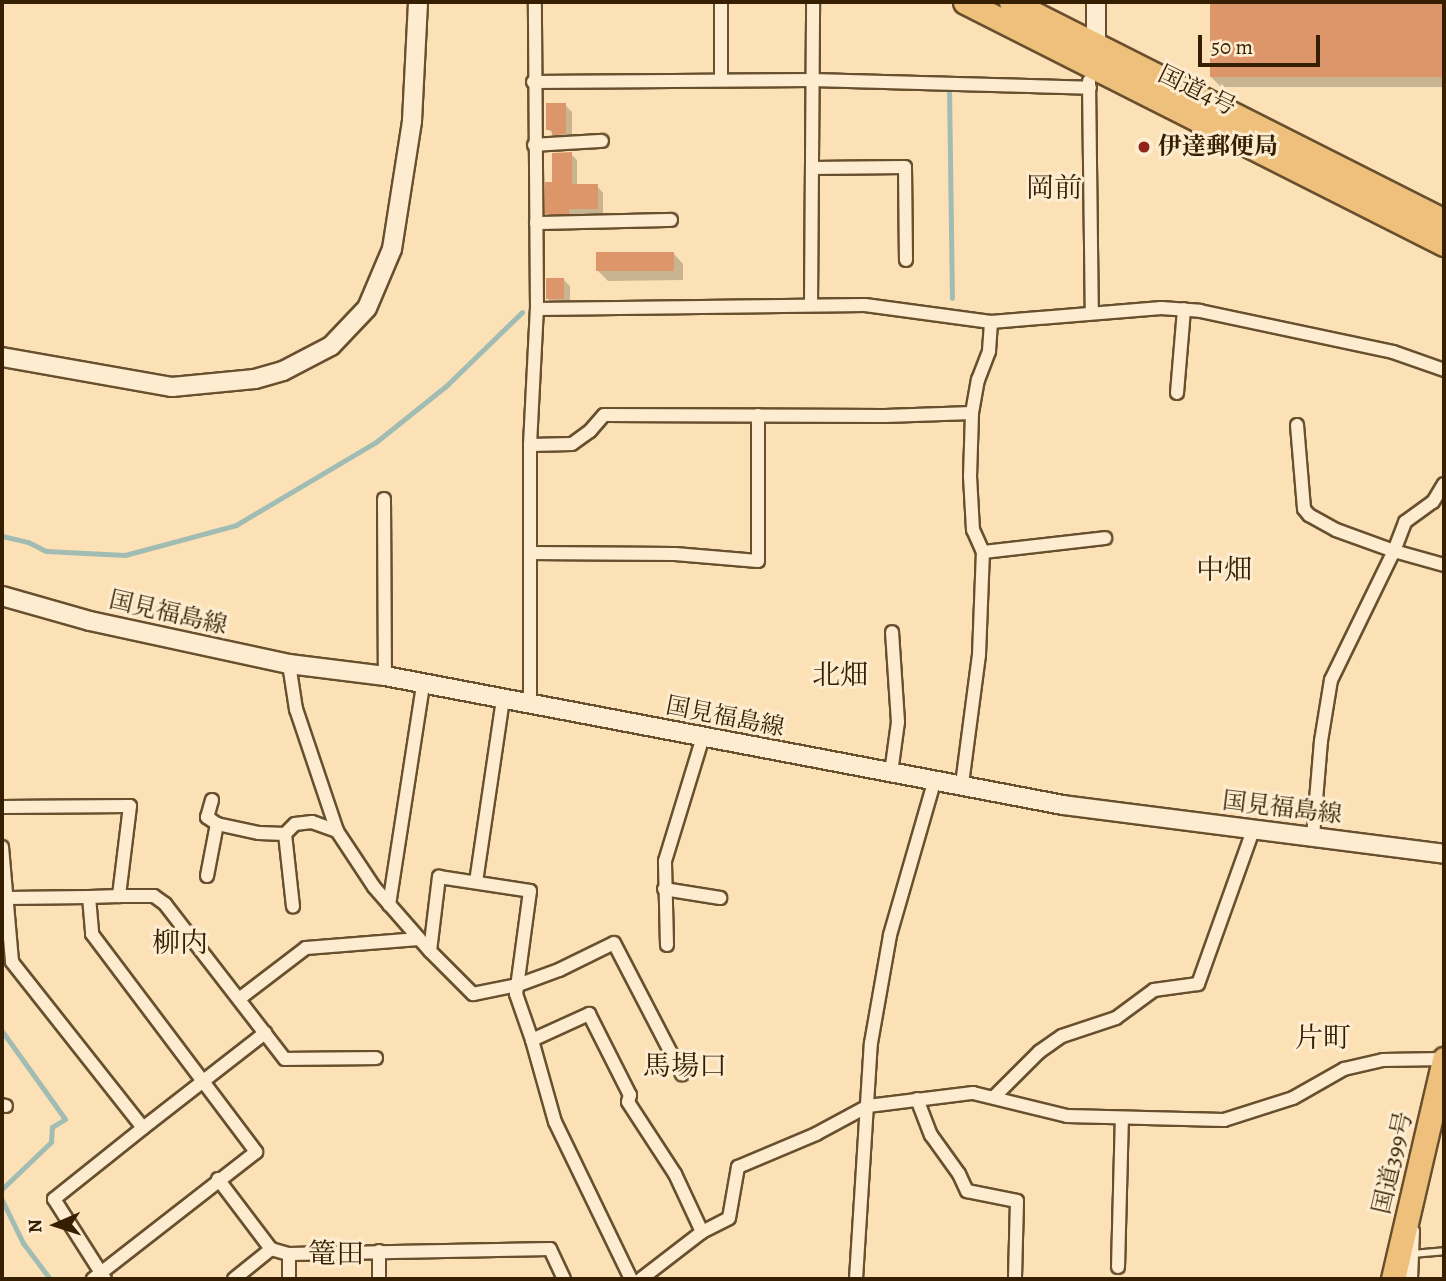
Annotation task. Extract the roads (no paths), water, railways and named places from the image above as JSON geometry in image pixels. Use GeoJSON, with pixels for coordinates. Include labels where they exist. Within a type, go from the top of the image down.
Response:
{"type":"FeatureCollection","features":[{"type":"Feature","properties":{"kind":"highway","name":"国道4号"},"geometry":{"type":"LineString","coordinates":[[965,2],[1444,244]]}},
{"type":"Feature","properties":{"kind":"highway","name":"国道4号"},"geometry":{"type":"LineString","coordinates":[[1011,2],[1091,67],[1444,221]]}},
{"type":"Feature","properties":{"kind":"highway","name":"国道399号"},"geometry":{"type":"LineString","coordinates":[[1393,1279],[1444,1059]]}},
{"type":"Feature","properties":{"kind":"main road"},"geometry":{"type":"LineString","coordinates":[[2,357],[172,387],[256,379],[292,368],[331,346],[367,308],[392,249],[412,121],[418,2]]}},
{"type":"Feature","properties":{"kind":"main road"},"geometry":{"type":"LineString","coordinates":[[1091,67],[1096,2]]}},
{"type":"Feature","properties":{"kind":"main road","name":"国見福島線"},"geometry":{"type":"LineString","coordinates":[[2,596],[90,621],[289,664],[384,676],[530,706],[962,784],[1063,805],[1444,854]]}},
{"type":"Feature","properties":{"kind":"street"},"geometry":{"type":"LineString","coordinates":[[530,706],[530,445],[537,309],[533,82],[535,2]]}},
{"type":"Feature","properties":{"kind":"street"},"geometry":{"type":"LineString","coordinates":[[721,2],[721,80]]}},
{"type":"Feature","properties":{"kind":"street"},"geometry":{"type":"LineString","coordinates":[[811,305],[810,82],[813,2]]}},
{"type":"Feature","properties":{"kind":"street"},"geometry":{"type":"LineString","coordinates":[[533,82],[810,82],[1091,67],[1091,312]]}},
{"type":"Feature","properties":{"kind":"street"},"geometry":{"type":"LineString","coordinates":[[534,145],[602,141]]}},
{"type":"Feature","properties":{"kind":"street"},"geometry":{"type":"LineString","coordinates":[[812,168],[905,167],[906,261]]}},
{"type":"Feature","properties":{"kind":"street"},"geometry":{"type":"LineString","coordinates":[[536,223],[671,220]]}},
{"type":"Feature","properties":{"kind":"street"},"geometry":{"type":"LineString","coordinates":[[537,309],[864,305],[991,321],[1091,312],[1184,309],[1393,352],[1444,370]]}},
{"type":"Feature","properties":{"kind":"street"},"geometry":{"type":"LineString","coordinates":[[1177,393],[1184,309]]}},
{"type":"Feature","properties":{"kind":"street"},"geometry":{"type":"LineString","coordinates":[[962,784],[979,654],[983,552],[973,530],[970,477],[972,413],[978,380],[989,351],[991,321]]}},
{"type":"Feature","properties":{"kind":"street"},"geometry":{"type":"LineString","coordinates":[[530,445],[572,444],[590,431],[604,415],[885,416],[972,413]]}},
{"type":"Feature","properties":{"kind":"street"},"geometry":{"type":"LineString","coordinates":[[530,553],[675,554],[758,561],[758,415]]}},
{"type":"Feature","properties":{"kind":"street"},"geometry":{"type":"LineString","coordinates":[[1297,425],[1304,509],[1309,515],[1336,530],[1444,565]]}},
{"type":"Feature","properties":{"kind":"street"},"geometry":{"type":"LineString","coordinates":[[1313,836],[1321,741],[1331,680],[1394,551],[1405,522],[1433,502],[1444,484]]}},
{"type":"Feature","properties":{"kind":"street"},"geometry":{"type":"LineString","coordinates":[[384,499],[384,676]]}},
{"type":"Feature","properties":{"kind":"street"},"geometry":{"type":"LineString","coordinates":[[983,552],[1105,538]]}},
{"type":"Feature","properties":{"kind":"street"},"geometry":{"type":"LineString","coordinates":[[891,772],[898,722],[892,632]]}},
{"type":"Feature","properties":{"kind":"street"},"geometry":{"type":"LineString","coordinates":[[289,664],[296,709],[337,831],[354,861],[430,951],[473,994],[518,985],[559,970],[614,943],[682,1074]]}},
{"type":"Feature","properties":{"kind":"street"},"geometry":{"type":"LineString","coordinates":[[389,905],[424,685]]}},
{"type":"Feature","properties":{"kind":"street"},"geometry":{"type":"LineString","coordinates":[[476,882],[503,699]]}},
{"type":"Feature","properties":{"kind":"street"},"geometry":{"type":"LineString","coordinates":[[667,945],[665,861],[703,737]]}},
{"type":"Feature","properties":{"kind":"street"},"geometry":{"type":"LineString","coordinates":[[856,1279],[871,1043],[890,935],[935,779]]}},
{"type":"Feature","properties":{"kind":"street"},"geometry":{"type":"LineString","coordinates":[[212,800],[207,817],[217,824],[260,833],[285,834],[295,824],[312,822],[337,831]]}},
{"type":"Feature","properties":{"kind":"street"},"geometry":{"type":"LineString","coordinates":[[2,807],[130,806],[119,896]]}},
{"type":"Feature","properties":{"kind":"street"},"geometry":{"type":"LineString","coordinates":[[207,876],[217,824]]}},
{"type":"Feature","properties":{"kind":"street"},"geometry":{"type":"LineString","coordinates":[[995,1096],[1039,1052],[1062,1036],[1116,1018],[1154,990],[1198,984],[1253,830]]}},
{"type":"Feature","properties":{"kind":"street"},"geometry":{"type":"LineString","coordinates":[[285,834],[293,908]]}},
{"type":"Feature","properties":{"kind":"street"},"geometry":{"type":"LineString","coordinates":[[2,847],[12,962],[142,1128]]}},
{"type":"Feature","properties":{"kind":"street"},"geometry":{"type":"LineString","coordinates":[[430,951],[439,877],[530,891],[516,993],[533,1040],[555,1122],[606,1233],[631,1279]]}},
{"type":"Feature","properties":{"kind":"street"},"geometry":{"type":"LineString","coordinates":[[664,889],[720,898]]}},
{"type":"Feature","properties":{"kind":"street"},"geometry":{"type":"LineString","coordinates":[[7,898],[154,896],[165,904],[285,1059],[376,1058]]}},
{"type":"Feature","properties":{"kind":"street"},"geometry":{"type":"LineString","coordinates":[[89,897],[92,934],[204,1080],[256,1152],[218,1179],[100,1277],[54,1199],[142,1128],[204,1080],[265,1033]]}},
{"type":"Feature","properties":{"kind":"street"},"geometry":{"type":"LineString","coordinates":[[239,999],[306,948],[419,939]]}},
{"type":"Feature","properties":{"kind":"street"},"geometry":{"type":"LineString","coordinates":[[533,1040],[589,1014],[631,1095],[628,1102],[675,1174],[702,1232]]}},
{"type":"Feature","properties":{"kind":"street"},"geometry":{"type":"LineString","coordinates":[[641,1279],[702,1232],[729,1218],[738,1167],[816,1134],[868,1106],[973,1093],[995,1096],[1067,1116],[1224,1120],[1293,1098],[1344,1069],[1383,1060],[1444,1059]]}},
{"type":"Feature","properties":{"kind":"street"},"geometry":{"type":"LineString","coordinates":[[917,1099],[931,1135],[959,1174],[967,1191],[1017,1201],[1015,1279]]}},
{"type":"Feature","properties":{"kind":"street"},"geometry":{"type":"LineString","coordinates":[[1118,1268],[1122,1118]]}},
{"type":"Feature","properties":{"kind":"street"},"geometry":{"type":"LineString","coordinates":[[218,1179],[271,1249],[289,1254],[550,1249],[564,1279]]}},
{"type":"Feature","properties":{"kind":"street"},"geometry":{"type":"LineString","coordinates":[[1411,1279],[1414,1187]]}},
{"type":"Feature","properties":{"kind":"street"},"geometry":{"type":"LineString","coordinates":[[234,1279],[271,1249]]}},
{"type":"Feature","properties":{"kind":"street"},"geometry":{"type":"LineString","coordinates":[[379,1251],[379,1279]]}},
{"type":"Feature","properties":{"kind":"street"},"geometry":{"type":"LineString","coordinates":[[289,1254],[289,1279]]}},
{"type":"Feature","properties":{"kind":"lane"},"geometry":{"type":"LineString","coordinates":[[1412,1254],[1444,1251]]}},
{"type":"Feature","properties":{"kind":"waterway"},"geometry":{"type":"LineString","coordinates":[[949,86],[952,298]]}},
{"type":"Feature","properties":{"kind":"waterway"},"geometry":{"type":"LineString","coordinates":[[2,536],[28,542],[46,551],[125,555],[236,525],[376,442],[446,386],[522,312]]}},
{"type":"Feature","properties":{"kind":"waterway"},"geometry":{"type":"LineString","coordinates":[[2,1031],[65,1119],[52,1127],[51,1142],[2,1189]]}},
{"type":"Feature","properties":{"kind":"waterway"},"geometry":{"type":"LineString","coordinates":[[2,1200],[23,1243],[50,1279]]}},
{"type":"Feature","properties":{"kind":"place","name":"伊達郵便局"},"geometry":{"type":"Point","coordinates":[1144,147]}},
{"type":"Feature","properties":{"kind":"district","name":"岡前"},"geometry":{"type":"Point","coordinates":[1054,188]}},
{"type":"Feature","properties":{"kind":"district","name":"中畑"},"geometry":{"type":"Point","coordinates":[1224,570]}},
{"type":"Feature","properties":{"kind":"district","name":"北畑"},"geometry":{"type":"Point","coordinates":[840,675]}},
{"type":"Feature","properties":{"kind":"district","name":"柳内"},"geometry":{"type":"Point","coordinates":[180,943]}},
{"type":"Feature","properties":{"kind":"district","name":"片町"},"geometry":{"type":"Point","coordinates":[1323,1038]}},
{"type":"Feature","properties":{"kind":"district","name":"馬場口"},"geometry":{"type":"Point","coordinates":[685,1066]}},
{"type":"Feature","properties":{"kind":"district","name":"篭田"},"geometry":{"type":"Point","coordinates":[336,1254]}}]}
